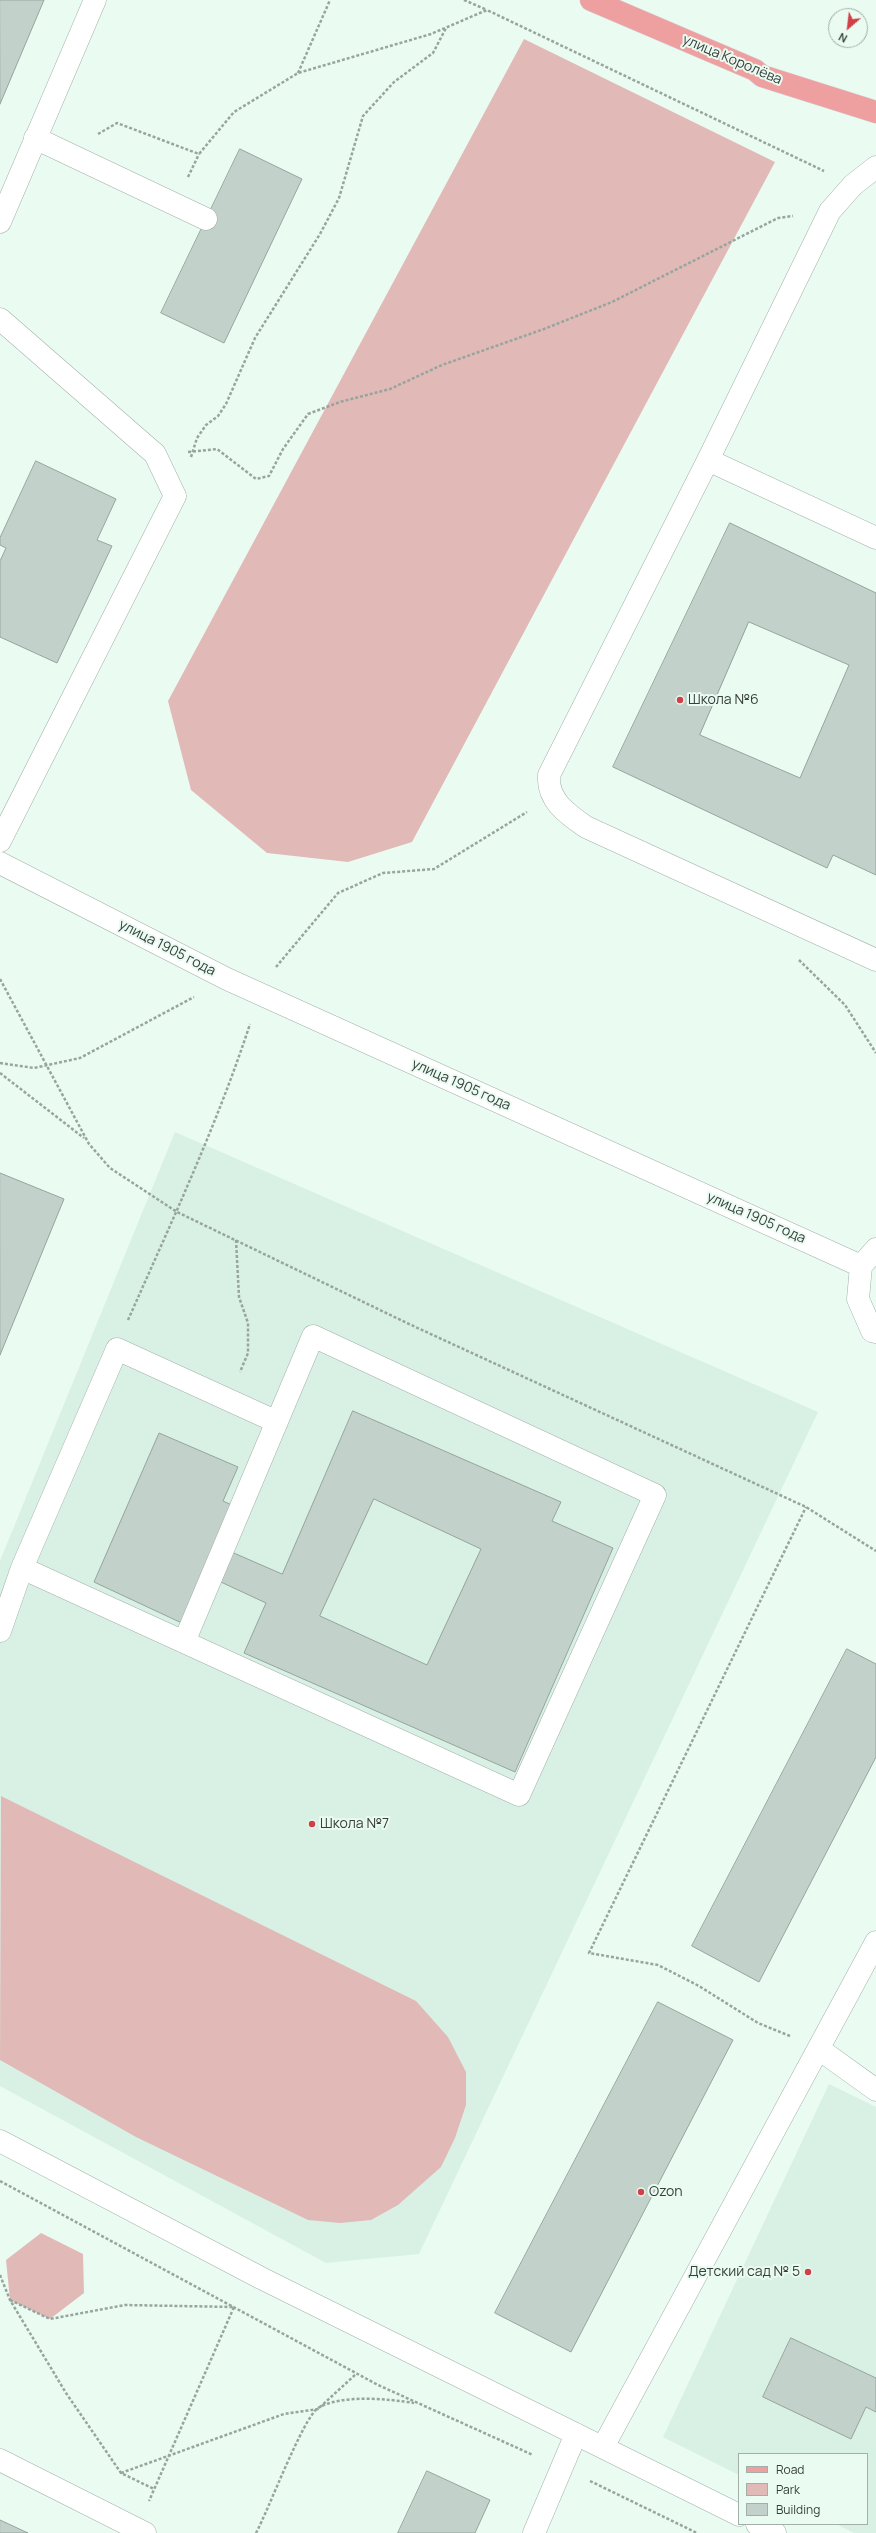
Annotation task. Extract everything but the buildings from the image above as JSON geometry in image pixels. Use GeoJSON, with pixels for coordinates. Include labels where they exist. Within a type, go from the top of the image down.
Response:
{"type":"FeatureCollection","features":[{"type":"Feature","properties":{"kind":"main road","name":"улица Королёва"},"geometry":{"type":"LineString","coordinates":[[591,0],[755,70],[762,76],[876,112]]}},
{"type":"Feature","properties":{"kind":"street"},"geometry":{"type":"LineString","coordinates":[[0,222],[95,0]]}},
{"type":"Feature","properties":{"kind":"street"},"geometry":{"type":"LineString","coordinates":[[35,138],[206,219]]}},
{"type":"Feature","properties":{"kind":"street"},"geometry":{"type":"LineString","coordinates":[[876,167],[853,185],[830,211],[708,460],[549,774],[548,782],[552,796],[570,816],[594,832],[876,960]]}},
{"type":"Feature","properties":{"kind":"street"},"geometry":{"type":"LineString","coordinates":[[0,319],[154,454],[175,496],[0,841]]}},
{"type":"Feature","properties":{"kind":"street"},"geometry":{"type":"LineString","coordinates":[[708,460],[876,538]]}},
{"type":"Feature","properties":{"kind":"street","name":"улица 1905 года"},"geometry":{"type":"LineString","coordinates":[[0,863],[227,979],[861,1266]]}},
{"type":"Feature","properties":{"kind":"street"},"geometry":{"type":"LineString","coordinates":[[876,1248],[861,1266],[858,1299],[872,1331],[876,1332]]}},
{"type":"Feature","properties":{"kind":"street"},"geometry":{"type":"LineString","coordinates":[[22,1568],[184,1642],[519,1795],[655,1496],[313,1336],[184,1642]]}},
{"type":"Feature","properties":{"kind":"street"},"geometry":{"type":"LineString","coordinates":[[0,1631],[22,1568],[117,1349],[277,1422]]}},
{"type":"Feature","properties":{"kind":"street"},"geometry":{"type":"LineString","coordinates":[[603,2447],[876,1942]]}},
{"type":"Feature","properties":{"kind":"street"},"geometry":{"type":"LineString","coordinates":[[819,2049],[876,2090]]}},
{"type":"Feature","properties":{"kind":"street"},"geometry":{"type":"LineString","coordinates":[[0,2141],[261,2278],[738,2514]]}},
{"type":"Feature","properties":{"kind":"street"},"geometry":{"type":"LineString","coordinates":[[534,2533],[576,2434]]}},
{"type":"Feature","properties":{"kind":"street"},"geometry":{"type":"LineString","coordinates":[[0,2460],[141,2531]]}},
{"type":"Feature","properties":{"kind":"street"},"geometry":{"type":"LineString","coordinates":[[758,2525],[775,2533]]}},
{"type":"Feature","properties":{"kind":"path"},"geometry":{"type":"LineString","coordinates":[[298,73],[330,0]]}},
{"type":"Feature","properties":{"kind":"path"},"geometry":{"type":"LineString","coordinates":[[464,0],[825,171]]}},
{"type":"Feature","properties":{"kind":"path"},"geometry":{"type":"LineString","coordinates":[[67,153],[117,123],[199,154],[234,112],[298,73],[446,27],[487,10]]}},
{"type":"Feature","properties":{"kind":"path"},"geometry":{"type":"LineString","coordinates":[[175,496],[201,432],[218,416],[226,404],[255,338],[320,234],[339,198],[363,116],[394,82],[433,53],[446,27]]}},
{"type":"Feature","properties":{"kind":"path"},"geometry":{"type":"LineString","coordinates":[[154,454],[217,450],[256,479],[269,476],[284,449],[308,414],[340,402],[390,389],[442,365],[544,329],[605,304],[778,218],[830,211]]}},
{"type":"Feature","properties":{"kind":"path"},"geometry":{"type":"LineString","coordinates":[[277,966],[338,894],[383,873],[434,869],[552,796]]}},
{"type":"Feature","properties":{"kind":"path"},"geometry":{"type":"LineString","coordinates":[[794,956],[845,1005],[876,1053]]}},
{"type":"Feature","properties":{"kind":"path"},"geometry":{"type":"LineString","coordinates":[[0,979],[86,1139],[110,1168],[177,1212],[409,1324],[806,1507],[876,1551]]}},
{"type":"Feature","properties":{"kind":"path"},"geometry":{"type":"LineString","coordinates":[[0,1063],[34,1068],[80,1058],[227,979]]}},
{"type":"Feature","properties":{"kind":"path"},"geometry":{"type":"LineString","coordinates":[[134,1305],[154,1256],[177,1212],[245,1041]]}},
{"type":"Feature","properties":{"kind":"path"},"geometry":{"type":"LineString","coordinates":[[0,1073],[86,1139]]}},
{"type":"Feature","properties":{"kind":"path"},"geometry":{"type":"LineString","coordinates":[[236,1240],[239,1297],[248,1323],[248,1353]]}},
{"type":"Feature","properties":{"kind":"path"},"geometry":{"type":"LineString","coordinates":[[806,1507],[589,1953],[658,1965],[699,1986],[758,2023],[819,2049]]}},
{"type":"Feature","properties":{"kind":"path"},"geometry":{"type":"LineString","coordinates":[[0,2181],[356,2374],[562,2468],[697,2533]]}},
{"type":"Feature","properties":{"kind":"path"},"geometry":{"type":"LineString","coordinates":[[0,2275],[10,2300],[66,2393],[121,2473],[154,2489]]}},
{"type":"Feature","properties":{"kind":"path"},"geometry":{"type":"LineString","coordinates":[[10,2300],[50,2319],[125,2305],[234,2307]]}},
{"type":"Feature","properties":{"kind":"path"},"geometry":{"type":"LineString","coordinates":[[141,2531],[154,2489],[234,2307]]}},
{"type":"Feature","properties":{"kind":"path"},"geometry":{"type":"LineString","coordinates":[[256,2533],[302,2430],[318,2408],[356,2374]]}},
{"type":"Feature","properties":{"kind":"path"},"geometry":{"type":"LineString","coordinates":[[121,2473],[284,2414],[318,2408],[345,2401],[380,2398],[418,2403]]}},
{"type":"Feature","properties":{"kind":"shaded area","name":"Школа №7"},"geometry":{"type":"Polygon","coordinates":[[[175,1132],[818,1412],[419,2254],[326,2263],[0,2086],[0,1561],[175,1132]]]}},
{"type":"Feature","properties":{"kind":"shaded area","name":"Детский сад № 5"},"geometry":{"type":"Polygon","coordinates":[[[829,2084],[876,2107],[876,2533],[854,2533],[838,2525],[868,2525],[868,2453],[738,2453],[738,2474],[663,2437],[829,2084]]]}},
{"type":"Feature","properties":{"kind":"green space"},"geometry":{"type":"Polygon","coordinates":[[[524,39],[775,162],[412,842],[348,862],[267,853],[191,790],[168,701],[524,39]]]}},
{"type":"Feature","properties":{"kind":"green space"},"geometry":{"type":"Polygon","coordinates":[[[1,1796],[416,2001],[448,2037],[466,2072],[466,2105],[455,2138],[441,2167],[398,2205],[371,2220],[340,2223],[308,2220],[136,2137],[0,2060],[1,1796]]]}},
{"type":"Feature","properties":{"kind":"green space"},"geometry":{"type":"Polygon","coordinates":[[[41,2233],[83,2254],[84,2293],[50,2319],[10,2300],[6,2260],[41,2233]]]}},
{"type":"Feature","properties":{"kind":"place","name":"Школа №6"},"geometry":{"type":"Point","coordinates":[680,700]}},
{"type":"Feature","properties":{"kind":"place","name":"Школа №7"},"geometry":{"type":"Point","coordinates":[312,1824]}},
{"type":"Feature","properties":{"kind":"place","name":"Ozon"},"geometry":{"type":"Point","coordinates":[641,2192]}},
{"type":"Feature","properties":{"kind":"place","name":"Детский сад № 5"},"geometry":{"type":"Point","coordinates":[808,2272]}}]}
